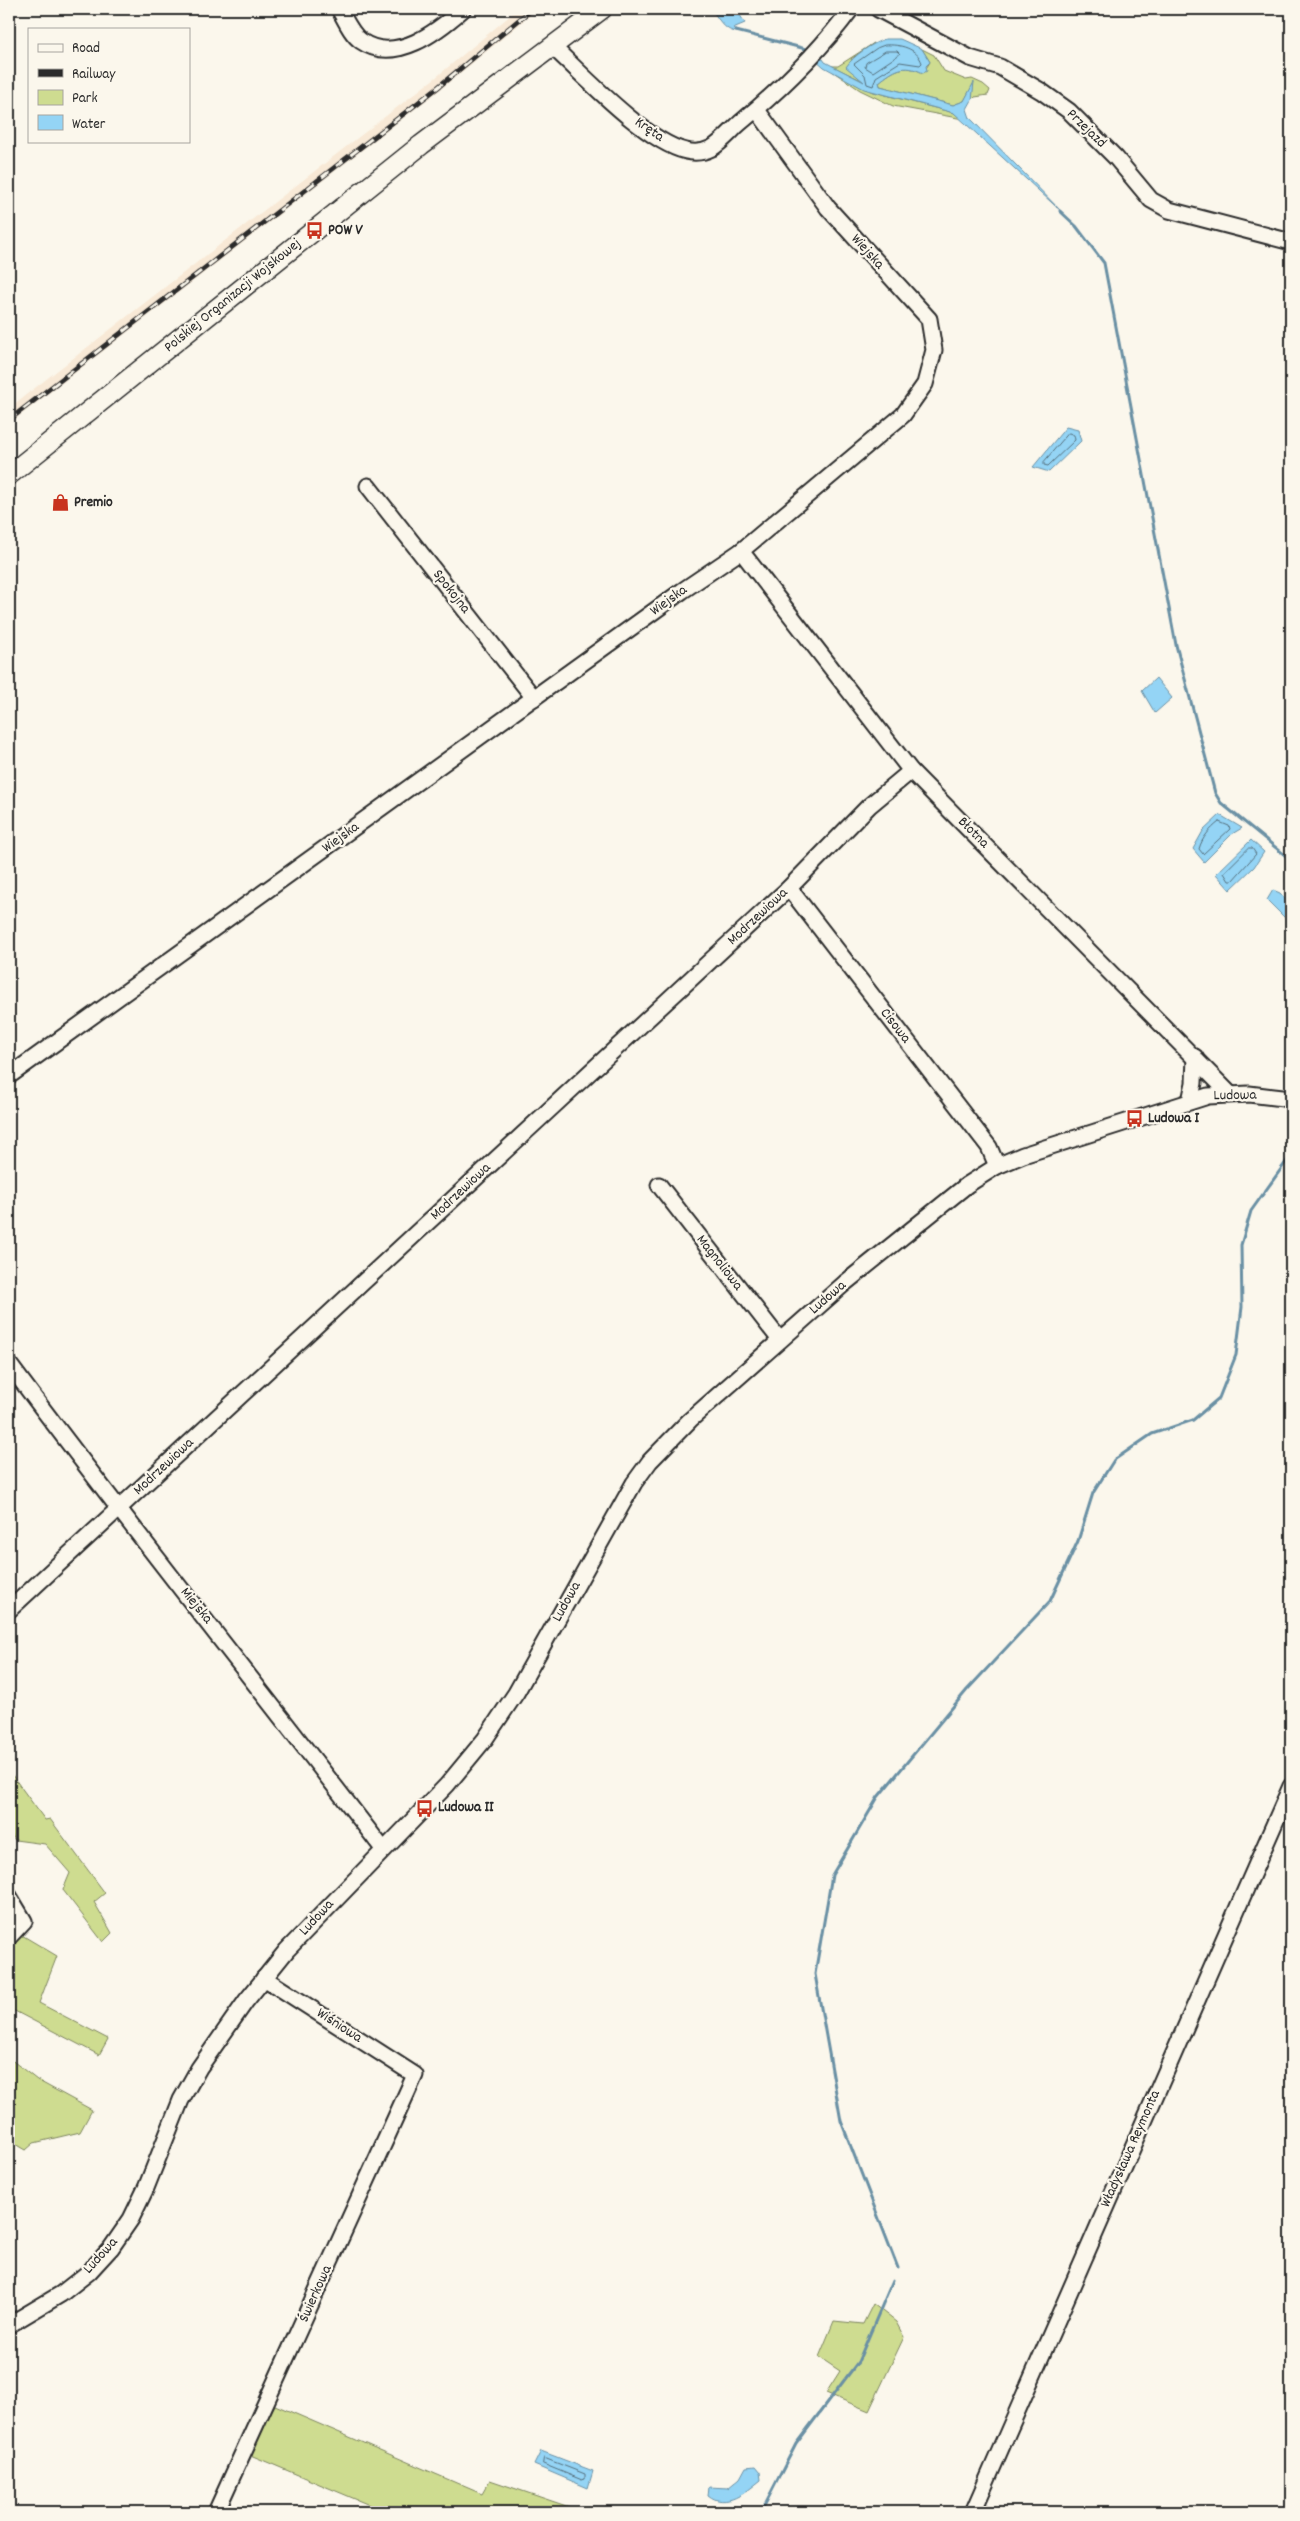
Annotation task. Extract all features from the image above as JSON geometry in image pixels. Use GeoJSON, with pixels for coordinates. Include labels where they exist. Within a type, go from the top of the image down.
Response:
{"type":"FeatureCollection","features":[{"type":"Feature","properties":{"kind":"main road","name":"Polskiej Organizacji Wojskowej"},"geometry":{"type":"LineString","coordinates":[[9,475],[421,145],[602,9]]}},
{"type":"Feature","properties":{"kind":"street"},"geometry":{"type":"LineString","coordinates":[[339,9],[359,40],[370,46],[391,48],[404,46],[435,32],[463,9]]}},
{"type":"Feature","properties":{"kind":"street"},"geometry":{"type":"LineString","coordinates":[[757,110],[832,36],[851,9]]}},
{"type":"Feature","properties":{"kind":"street","name":"Przejazd"},"geometry":{"type":"LineString","coordinates":[[878,9],[970,58],[1000,66],[1041,91],[1068,111],[1116,158],[1151,200],[1168,210],[1291,242]]}},
{"type":"Feature","properties":{"kind":"street","name":"Kręta"},"geometry":{"type":"LineString","coordinates":[[552,46],[640,126],[685,151],[698,152],[712,147],[757,110]]}},
{"type":"Feature","properties":{"kind":"street","name":"Wiejska"},"geometry":{"type":"LineString","coordinates":[[9,1076],[741,551],[903,415],[925,384],[934,350],[929,319],[828,208],[757,110]]}},
{"type":"Feature","properties":{"kind":"street","name":"Spokojna"},"geometry":{"type":"LineString","coordinates":[[368,486],[534,698]]}},
{"type":"Feature","properties":{"kind":"street","name":"Błotna"},"geometry":{"type":"LineString","coordinates":[[741,551],[911,771],[1230,1094]]}},
{"type":"Feature","properties":{"kind":"street","name":"Modrzewiowa"},"geometry":{"type":"LineString","coordinates":[[9,1610],[789,888],[869,806],[911,771]]}},
{"type":"Feature","properties":{"kind":"street","name":"Cisowa"},"geometry":{"type":"LineString","coordinates":[[789,888],[989,1147],[997,1166]]}},
{"type":"Feature","properties":{"kind":"street"},"geometry":{"type":"LineString","coordinates":[[1190,1101],[1194,1082],[1195,1057]]}},
{"type":"Feature","properties":{"kind":"street","name":"Ludowa"},"geometry":{"type":"LineString","coordinates":[[9,2325],[61,2294],[89,2272],[111,2248],[131,2219],[181,2100],[194,2076],[264,1978],[383,1849],[466,1763],[502,1716],[634,1483],[650,1460],[669,1440],[845,1283],[948,1200],[997,1166],[1023,1155],[1190,1101],[1230,1094],[1291,1099]]}},
{"type":"Feature","properties":{"kind":"street","name":"Magnoliowa"},"geometry":{"type":"LineString","coordinates":[[659,1185],[780,1340]]}},
{"type":"Feature","properties":{"kind":"street","name":"Miejska"},"geometry":{"type":"LineString","coordinates":[[9,1364],[117,1509],[206,1619],[383,1849]]}},
{"type":"Feature","properties":{"kind":"street","name":"Władysława Reymonta"},"geometry":{"type":"LineString","coordinates":[[973,2512],[1291,1786]]}},
{"type":"Feature","properties":{"kind":"street"},"geometry":{"type":"LineString","coordinates":[[9,1896],[24,1921],[9,1937]]}},
{"type":"Feature","properties":{"kind":"street","name":"Wiśniowa"},"geometry":{"type":"LineString","coordinates":[[264,1978],[414,2075]]}},
{"type":"Feature","properties":{"kind":"street","name":"Świerkowa"},"geometry":{"type":"LineString","coordinates":[[216,2512],[414,2075]]}},
{"type":"Feature","properties":{"kind":"shaded area"},"geometry":{"type":"Polygon","coordinates":[[[518,9],[538,9],[442,88],[9,424],[9,408],[435,78],[518,9]]]}},
{"type":"Feature","properties":{"kind":"green space"},"geometry":{"type":"Polygon","coordinates":[[[874,43],[851,59],[865,82],[832,66],[838,66],[874,43]]]}},
{"type":"Feature","properties":{"kind":"green space"},"geometry":{"type":"Polygon","coordinates":[[[922,49],[934,55],[944,71],[966,80],[972,79],[983,84],[990,90],[988,95],[975,97],[972,100],[973,85],[964,101],[953,105],[880,86],[879,82],[900,69],[910,68],[923,73],[930,62],[922,49]]]}},
{"type":"Feature","properties":{"kind":"green space"},"geometry":{"type":"Polygon","coordinates":[[[832,71],[870,91],[954,113],[963,119],[893,106],[860,90],[832,71]]]}},
{"type":"Feature","properties":{"kind":"green space"},"geometry":{"type":"Polygon","coordinates":[[[9,1771],[45,1820],[50,1819],[105,1893],[94,1902],[112,1933],[103,1942],[63,1890],[70,1873],[45,1844],[15,1840],[9,1831],[9,1771]]]}},
{"type":"Feature","properties":{"kind":"green space"},"geometry":{"type":"Polygon","coordinates":[[[15,1931],[57,1956],[39,2003],[108,2039],[99,2055],[9,2008],[9,1937],[15,1931]]]}},
{"type":"Feature","properties":{"kind":"green space"},"geometry":{"type":"Polygon","coordinates":[[[9,2058],[37,2080],[92,2110],[80,2132],[34,2143],[26,2150],[9,2140],[9,2058]]]}},
{"type":"Feature","properties":{"kind":"green space"},"geometry":{"type":"Polygon","coordinates":[[[873,2304],[896,2322],[904,2337],[869,2411],[826,2393],[840,2371],[819,2357],[834,2321],[863,2324],[873,2304]]]}},
{"type":"Feature","properties":{"kind":"green space"},"geometry":{"type":"Polygon","coordinates":[[[275,2405],[482,2494],[490,2480],[584,2512],[386,2512],[248,2454],[275,2405]]]}},
{"type":"Feature","properties":{"kind":"water"},"geometry":{"type":"Polygon","coordinates":[[[711,9],[736,9],[745,23],[733,28],[740,32],[726,28],[711,9]]]}},
{"type":"Feature","properties":{"kind":"water"},"geometry":{"type":"Polygon","coordinates":[[[885,39],[900,39],[922,49],[930,62],[926,66],[927,71],[923,73],[910,68],[895,71],[879,82],[880,86],[953,105],[964,101],[974,82],[972,100],[967,109],[970,118],[1063,213],[954,113],[864,89],[824,67],[815,59],[823,59],[825,62],[864,82],[846,67],[863,50],[885,39]]]}},
{"type":"Feature","properties":{"kind":"water"},"geometry":{"type":"Polygon","coordinates":[[[1066,427],[1078,430],[1081,441],[1049,472],[1033,467],[1066,427]]]}},
{"type":"Feature","properties":{"kind":"water"},"geometry":{"type":"Polygon","coordinates":[[[1156,678],[1172,698],[1155,713],[1142,691],[1156,678]]]}},
{"type":"Feature","properties":{"kind":"water"},"geometry":{"type":"Polygon","coordinates":[[[1220,815],[1242,828],[1232,834],[1204,862],[1193,849],[1203,831],[1220,815]]]}},
{"type":"Feature","properties":{"kind":"water"},"geometry":{"type":"Polygon","coordinates":[[[1251,840],[1264,852],[1254,867],[1230,890],[1216,874],[1251,840]]]}},
{"type":"Feature","properties":{"kind":"water"},"geometry":{"type":"Polygon","coordinates":[[[1273,890],[1280,893],[1291,905],[1291,917],[1288,921],[1267,900],[1273,890]]]}},
{"type":"Feature","properties":{"kind":"water"},"geometry":{"type":"Polygon","coordinates":[[[541,2451],[593,2471],[588,2488],[534,2465],[541,2451]]]}},
{"type":"Feature","properties":{"kind":"water"},"geometry":{"type":"Polygon","coordinates":[[[755,2466],[760,2472],[761,2480],[736,2498],[722,2501],[708,2495],[709,2487],[728,2488],[740,2478],[746,2467],[755,2466]]]}},
{"type":"Feature","properties":{"kind":"waterway"},"geometry":{"type":"LineString","coordinates":[[736,31],[806,49]]}},
{"type":"Feature","properties":{"kind":"waterway"},"geometry":{"type":"LineString","coordinates":[[1060,211],[1076,226],[1104,263],[1176,645],[1215,793],[1221,803],[1291,860]]}},
{"type":"Feature","properties":{"kind":"waterway"},"geometry":{"type":"LineString","coordinates":[[898,2268],[841,2121],[815,1974],[832,1875],[878,1797],[967,1690],[1050,1601],[1078,1541],[1093,1493],[1114,1460],[1152,1434],[1193,1420],[1219,1398],[1236,1355],[1242,1307],[1241,1245],[1251,1211],[1291,1155]]}},
{"type":"Feature","properties":{"kind":"waterway"},"geometry":{"type":"LineString","coordinates":[[761,2512],[796,2444],[858,2362],[893,2280]]}},
{"type":"Feature","properties":{"kind":"railway"},"geometry":{"type":"LineString","coordinates":[[9,420],[437,88],[532,9]]}},
{"type":"Feature","properties":{"kind":"place","name":"POW V"},"geometry":{"type":"Point","coordinates":[314,231]}},
{"type":"Feature","properties":{"kind":"place","name":"Premio"},"geometry":{"type":"Point","coordinates":[60,503]}},
{"type":"Feature","properties":{"kind":"place","name":"Ludowa I"},"geometry":{"type":"Point","coordinates":[1134,1119]}},
{"type":"Feature","properties":{"kind":"place","name":"Ludowa II"},"geometry":{"type":"Point","coordinates":[424,1808]}}]}
